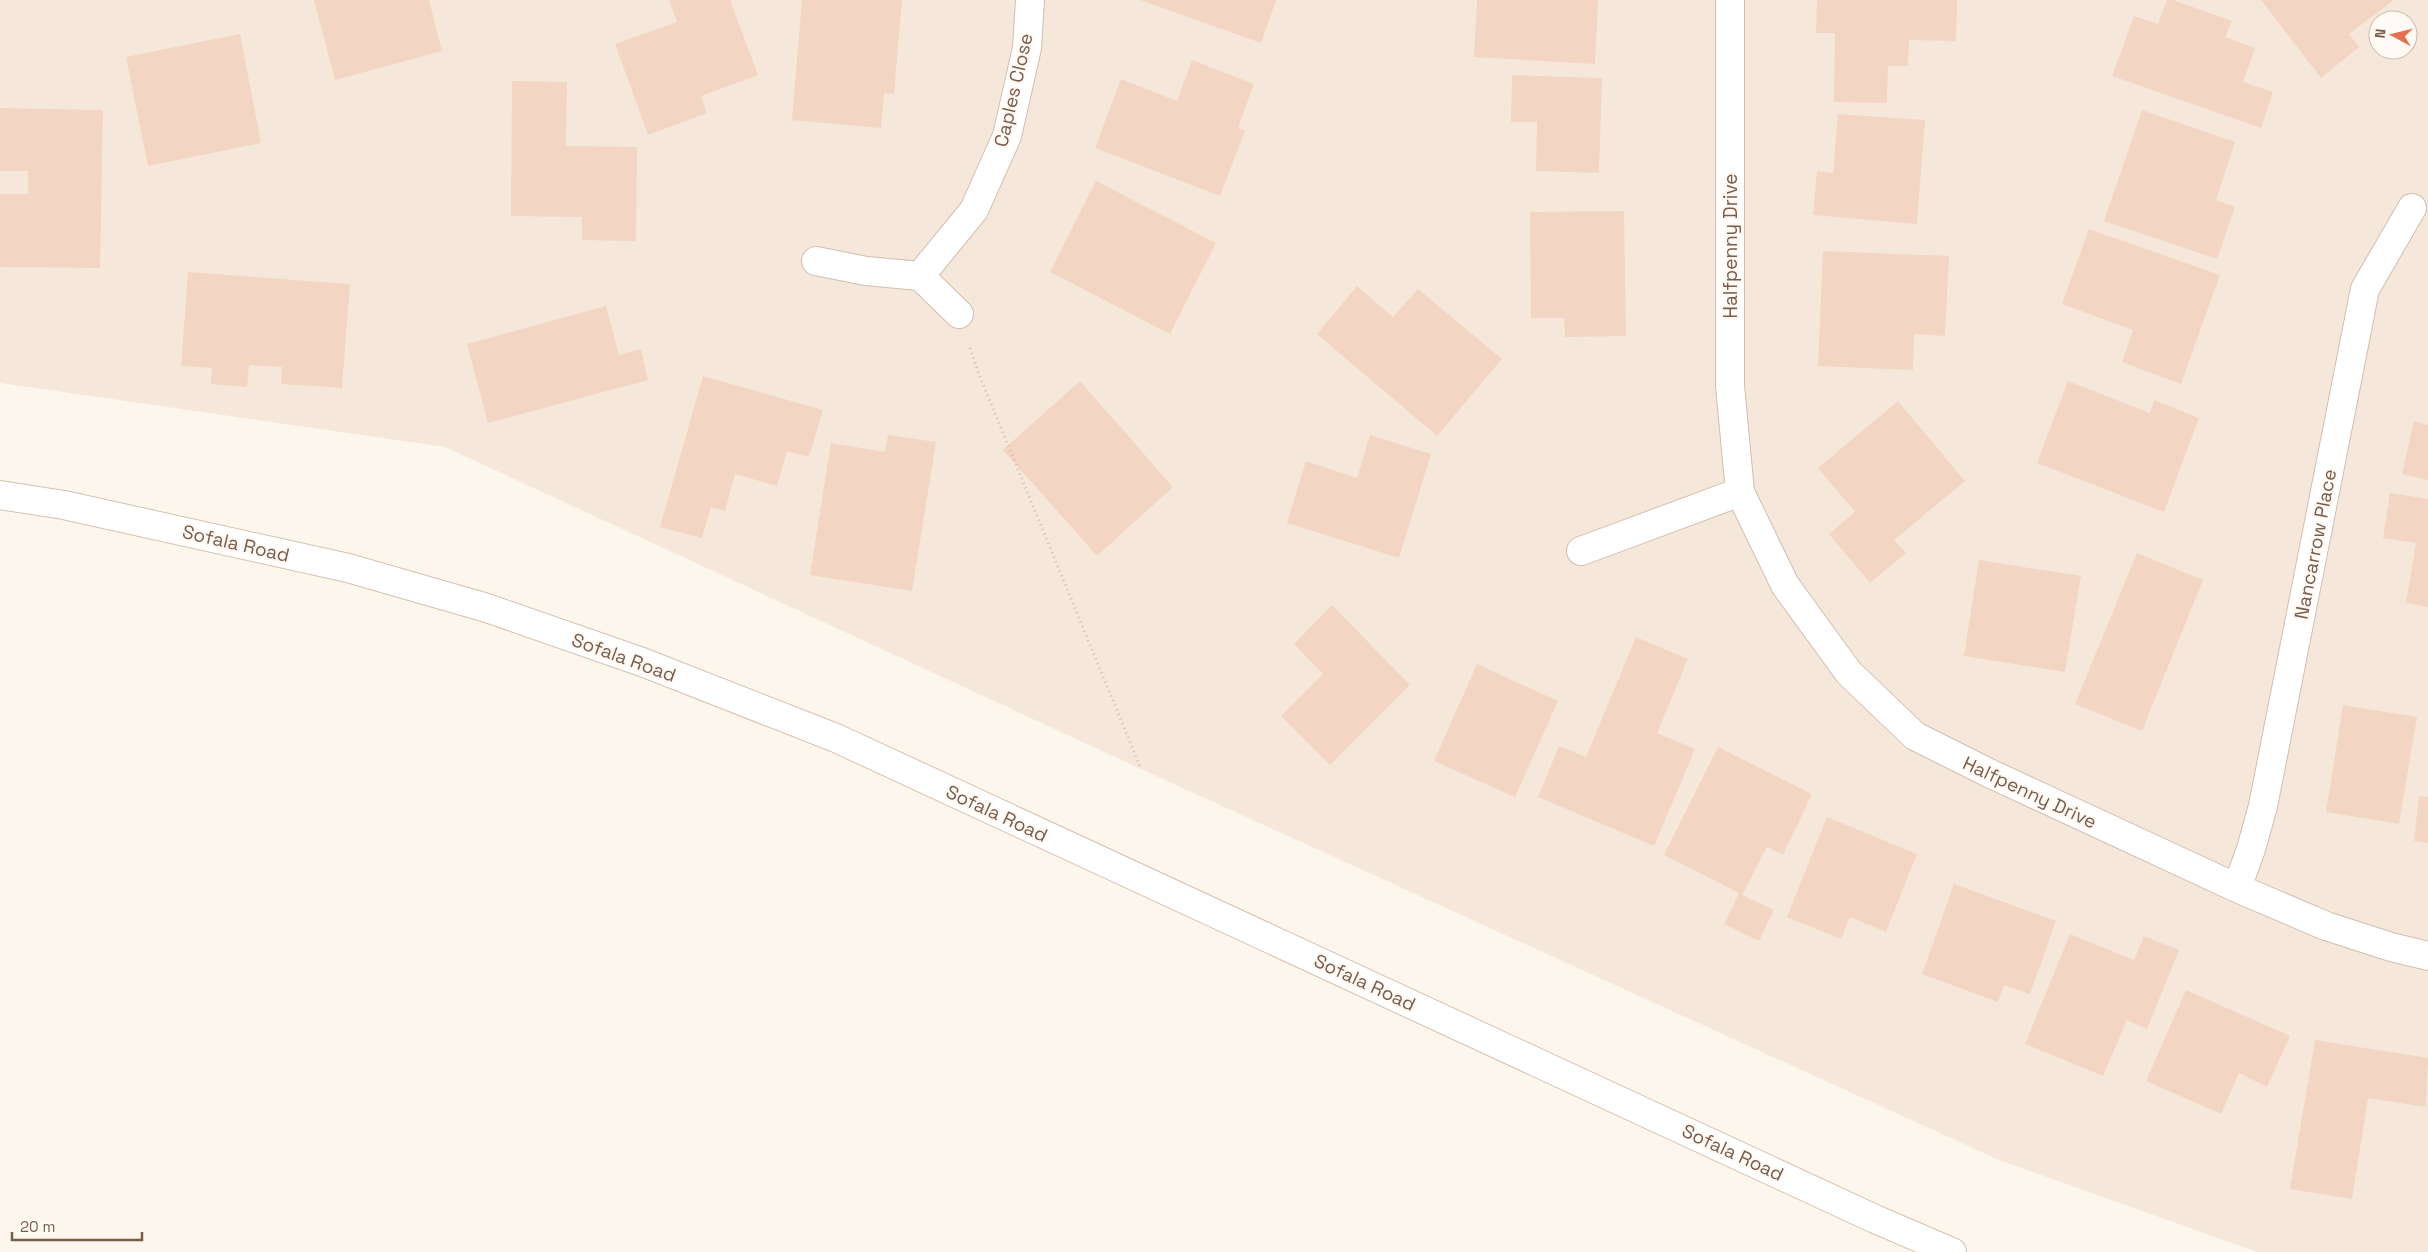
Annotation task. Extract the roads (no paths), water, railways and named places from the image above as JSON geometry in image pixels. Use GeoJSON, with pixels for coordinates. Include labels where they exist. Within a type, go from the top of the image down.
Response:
{"type":"FeatureCollection","features":[{"type":"Feature","properties":{"kind":"street","name":"Caples Close"},"geometry":{"type":"LineString","coordinates":[[920,276],[974,210],[1007,136],[1027,48],[1030,0]]}},
{"type":"Feature","properties":{"kind":"street","name":"Halfpenny Drive"},"geometry":{"type":"LineString","coordinates":[[1730,0],[1730,386],[1740,492],[1785,586],[1849,673],[1915,736],[1989,773],[2237,888],[2326,926],[2391,947],[2428,956]]}},
{"type":"Feature","properties":{"kind":"street","name":"Nancarrow Place"},"geometry":{"type":"LineString","coordinates":[[2237,888],[2251,849],[2263,806],[2365,289],[2412,208]]}},
{"type":"Feature","properties":{"kind":"street"},"geometry":{"type":"LineString","coordinates":[[816,261],[866,271],[920,276],[959,314]]}},
{"type":"Feature","properties":{"kind":"street"},"geometry":{"type":"LineString","coordinates":[[1581,551],[1740,492]]}},
{"type":"Feature","properties":{"kind":"street","name":"Sofala Road"},"geometry":{"type":"LineString","coordinates":[[0,495],[64,505],[348,568],[487,608],[642,662],[836,738],[1866,1215],[1952,1252]]}}]}
